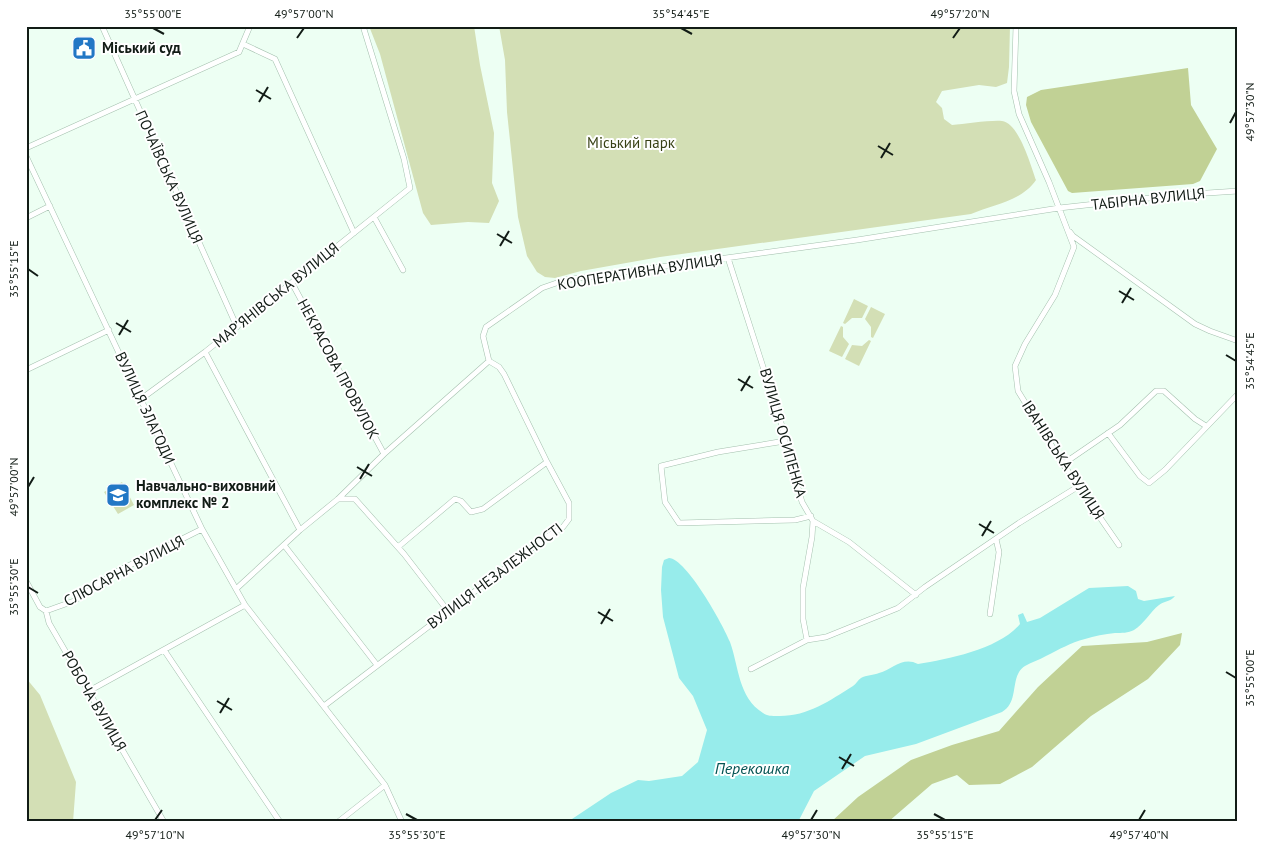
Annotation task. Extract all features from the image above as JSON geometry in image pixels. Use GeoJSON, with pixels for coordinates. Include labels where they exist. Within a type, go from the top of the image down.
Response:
{"type":"FeatureCollection","features":[{"type":"Feature","properties":{"kind":"street","name":"ПОЧАЇВСЬКА ВУЛИЦЯ"},"geometry":{"type":"LineString","coordinates":[[102,26],[237,327]]}},
{"type":"Feature","properties":{"kind":"street"},"geometry":{"type":"LineString","coordinates":[[26,148],[239,52],[250,26]]}},
{"type":"Feature","properties":{"kind":"street","name":"МАР’ЯНІВСЬКА ВУЛИЦЯ"},"geometry":{"type":"LineString","coordinates":[[141,399],[237,327],[410,188],[404,159],[363,26]]}},
{"type":"Feature","properties":{"kind":"street","name":"ІВАНІВСЬКА ВУЛИЦЯ"},"geometry":{"type":"LineString","coordinates":[[1016,26],[1014,91],[1019,114],[1074,247],[1055,295],[1025,344],[1015,366],[1018,391],[1063,464],[1120,545]]}},
{"type":"Feature","properties":{"kind":"street"},"geometry":{"type":"LineString","coordinates":[[243,44],[276,59],[354,233]]}},
{"type":"Feature","properties":{"kind":"street","name":"ВУЛИЦЯ ЗЛАГОДИ"},"geometry":{"type":"LineString","coordinates":[[26,156],[202,529],[245,606],[385,785],[402,822]]}},
{"type":"Feature","properties":{"kind":"street","name":"ТАБІРНА ВУЛИЦЯ"},"geometry":{"type":"LineString","coordinates":[[1058,208],[1177,195],[1238,191]]}},
{"type":"Feature","properties":{"kind":"street"},"geometry":{"type":"LineString","coordinates":[[26,218],[50,206]]}},
{"type":"Feature","properties":{"kind":"street","name":"КООПЕРАТИВНА ВУЛИЦЯ"},"geometry":{"type":"LineString","coordinates":[[489,361],[483,336],[486,327],[542,288],[565,280],[728,258],[1058,208]]}},
{"type":"Feature","properties":{"kind":"street"},"geometry":{"type":"LineString","coordinates":[[374,217],[403,270]]}},
{"type":"Feature","properties":{"kind":"street"},"geometry":{"type":"LineString","coordinates":[[1065,224],[1073,236],[1195,324],[1238,340]]}},
{"type":"Feature","properties":{"kind":"street","name":"ВУЛИЦЯ ОСИПЕНКА"},"geometry":{"type":"LineString","coordinates":[[728,258],[782,426],[784,441],[802,502],[812,518]]}},
{"type":"Feature","properties":{"kind":"street","name":"НЕКРАСОВА ПРОВУЛОК"},"geometry":{"type":"LineString","coordinates":[[292,283],[384,454]]}},
{"type":"Feature","properties":{"kind":"street"},"geometry":{"type":"LineString","coordinates":[[26,370],[109,330]]}},
{"type":"Feature","properties":{"kind":"street"},"geometry":{"type":"LineString","coordinates":[[205,352],[300,530]]}},
{"type":"Feature","properties":{"kind":"street"},"geometry":{"type":"LineString","coordinates":[[236,589],[489,361]]}},
{"type":"Feature","properties":{"kind":"street","name":"ВУЛИЦЯ НЕЗАЛЕЖНОСТІ"},"geometry":{"type":"LineString","coordinates":[[324,706],[545,538],[563,527],[569,518],[569,503],[504,374],[499,367],[489,361]]}},
{"type":"Feature","properties":{"kind":"street"},"geometry":{"type":"LineString","coordinates":[[1063,464],[1120,425],[1156,391],[1164,391],[1195,419],[1206,426]]}},
{"type":"Feature","properties":{"kind":"street"},"geometry":{"type":"LineString","coordinates":[[1108,433],[1140,476],[1149,483],[1165,470],[1238,394]]}},
{"type":"Feature","properties":{"kind":"street"},"geometry":{"type":"LineString","coordinates":[[784,441],[718,452],[661,466],[666,502],[679,524],[812,518],[849,542],[916,594]]}},
{"type":"Feature","properties":{"kind":"street"},"geometry":{"type":"LineString","coordinates":[[398,546],[455,499],[461,501],[471,512],[483,509],[547,462]]}},
{"type":"Feature","properties":{"kind":"street"},"geometry":{"type":"LineString","coordinates":[[751,669],[807,640],[826,637],[898,608],[996,539],[1078,486]]}},
{"type":"Feature","properties":{"kind":"street"},"geometry":{"type":"LineString","coordinates":[[338,499],[356,499],[398,546],[448,611]]}},
{"type":"Feature","properties":{"kind":"street"},"geometry":{"type":"LineString","coordinates":[[807,640],[802,619],[803,588],[812,537],[812,518]]}},
{"type":"Feature","properties":{"kind":"street","name":"СЛЮСАРНА ВУЛИЦЯ"},"geometry":{"type":"LineString","coordinates":[[46,611],[74,601],[116,572],[202,529]]}},
{"type":"Feature","properties":{"kind":"street"},"geometry":{"type":"LineString","coordinates":[[990,614],[999,552],[996,539]]}},
{"type":"Feature","properties":{"kind":"street"},"geometry":{"type":"LineString","coordinates":[[284,546],[377,665]]}},
{"type":"Feature","properties":{"kind":"street","name":"РОБОЧА ВУЛИЦЯ"},"geometry":{"type":"LineString","coordinates":[[26,581],[40,607],[46,611],[49,623],[164,822]]}},
{"type":"Feature","properties":{"kind":"street"},"geometry":{"type":"LineString","coordinates":[[89,691],[245,606]]}},
{"type":"Feature","properties":{"kind":"street"},"geometry":{"type":"LineString","coordinates":[[164,650],[280,822]]}},
{"type":"Feature","properties":{"kind":"street"},"geometry":{"type":"LineString","coordinates":[[338,822],[385,785]]}},
{"type":"Feature","properties":{"kind":"green space"},"geometry":{"type":"Polygon","coordinates":[[[369,26],[474,26],[494,133],[492,183],[499,201],[489,223],[468,222],[431,225],[423,213],[380,54],[369,26]]]}},
{"type":"Feature","properties":{"kind":"green space","name":"Міський парк"},"geometry":{"type":"Polygon","coordinates":[[[499,26],[1010,26],[1007,83],[996,87],[979,85],[942,91],[936,102],[942,108],[944,119],[952,125],[997,121],[1008,124],[1014,129],[1024,146],[1036,180],[1023,193],[971,214],[660,257],[581,271],[555,278],[545,277],[537,272],[527,256],[518,217],[507,112],[505,60],[499,26]]]}},
{"type":"Feature","properties":{"kind":"green space"},"geometry":{"type":"Polygon","coordinates":[[[1188,68],[1191,105],[1217,149],[1200,181],[1193,184],[1072,193],[1068,191],[1031,122],[1026,105],[1027,97],[1041,90],[1188,68]]]}},
{"type":"Feature","properties":{"kind":"green space"},"geometry":{"type":"Polygon","coordinates":[[[854,299],[868,306],[862,318],[852,318],[845,324],[843,323],[854,299]]]}},
{"type":"Feature","properties":{"kind":"green space"},"geometry":{"type":"Polygon","coordinates":[[[871,307],[885,314],[873,338],[871,337],[871,327],[865,319],[871,307]]]}},
{"type":"Feature","properties":{"kind":"green space"},"geometry":{"type":"Polygon","coordinates":[[[841,326],[843,327],[843,337],[849,344],[842,357],[829,351],[841,326]]]}},
{"type":"Feature","properties":{"kind":"green space"},"geometry":{"type":"Polygon","coordinates":[[[869,340],[871,341],[859,366],[845,359],[852,345],[862,346],[869,340]]]}},
{"type":"Feature","properties":{"kind":"green space"},"geometry":{"type":"Polygon","coordinates":[[[122,482],[134,505],[118,514],[104,492],[122,482]]]}},
{"type":"Feature","properties":{"kind":"green space"},"geometry":{"type":"Polygon","coordinates":[[[1182,633],[1180,645],[1148,679],[1091,716],[1032,767],[1000,784],[969,785],[957,775],[932,784],[888,822],[831,822],[858,797],[911,760],[999,731],[1038,687],[1082,646],[1147,642],[1182,633]]]}},
{"type":"Feature","properties":{"kind":"green space"},"geometry":{"type":"Polygon","coordinates":[[[26,678],[40,695],[76,782],[73,822],[26,822],[26,678]]]}},
{"type":"Feature","properties":{"kind":"water","name":"Перекошка"},"geometry":{"type":"Polygon","coordinates":[[[669,558],[685,569],[704,594],[730,642],[744,690],[755,706],[766,715],[771,716],[788,716],[808,711],[853,686],[861,678],[877,674],[903,662],[908,661],[918,664],[973,652],[1011,633],[1020,624],[1018,615],[1023,613],[1027,622],[1040,618],[1089,588],[1128,586],[1136,591],[1138,599],[1144,601],[1175,596],[1159,605],[1134,630],[1125,633],[1100,635],[1080,641],[1065,646],[1025,666],[1017,676],[1013,696],[1008,708],[1002,712],[916,744],[865,756],[814,791],[798,822],[554,822],[557,819],[572,819],[611,793],[638,780],[649,781],[682,776],[698,762],[707,730],[693,696],[679,678],[663,617],[662,567],[664,560],[669,558]]]}},
{"type":"Feature","properties":{"kind":"place","name":"Міський суд"},"geometry":{"type":"Point","coordinates":[84,48]}},
{"type":"Feature","properties":{"kind":"place","name":"Навчально-виховний комплекс № 2"},"geometry":{"type":"Point","coordinates":[118,495]}}]}
